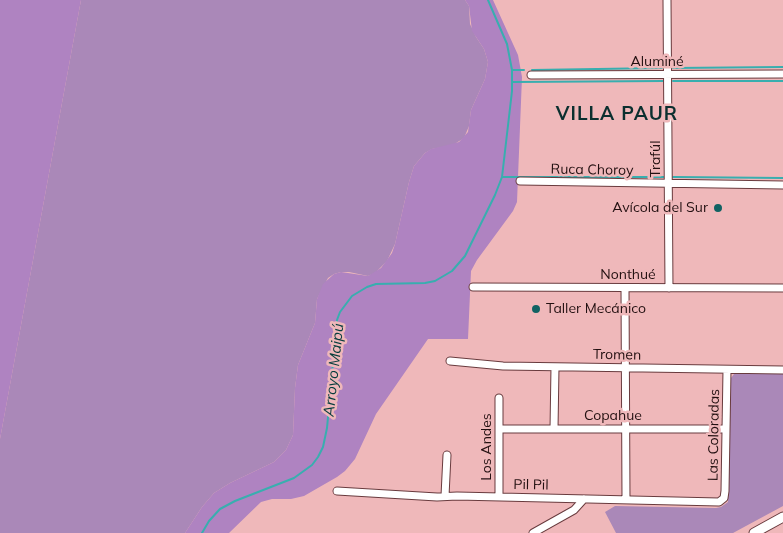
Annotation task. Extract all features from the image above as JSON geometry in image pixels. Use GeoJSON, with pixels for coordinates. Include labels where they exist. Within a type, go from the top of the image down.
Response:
{"type":"FeatureCollection","features":[{"type":"Feature","properties":{"kind":"main road"},"geometry":{"type":"LineString","coordinates":[[754,533],[783,517]]}},
{"type":"Feature","properties":{"kind":"street","name":"Trafúl"},"geometry":{"type":"LineString","coordinates":[[668,0],[669,288]]}},
{"type":"Feature","properties":{"kind":"street","name":"Aluminé"},"geometry":{"type":"LineString","coordinates":[[531,75],[783,74]]}},
{"type":"Feature","properties":{"kind":"street","name":"Ruca Choroy"},"geometry":{"type":"LineString","coordinates":[[520,181],[783,185]]}},
{"type":"Feature","properties":{"kind":"street","name":"Nonthué"},"geometry":{"type":"LineString","coordinates":[[473,287],[783,288]]}},
{"type":"Feature","properties":{"kind":"street"},"geometry":{"type":"LineString","coordinates":[[625,288],[626,500]]}},
{"type":"Feature","properties":{"kind":"street","name":"Tromen"},"geometry":{"type":"LineString","coordinates":[[450,361],[496,366],[783,370]]}},
{"type":"Feature","properties":{"kind":"street"},"geometry":{"type":"LineString","coordinates":[[554,429],[555,367]]}},
{"type":"Feature","properties":{"kind":"street","name":"Las Coloradas"},"geometry":{"type":"LineString","coordinates":[[722,499],[725,491],[727,370]]}},
{"type":"Feature","properties":{"kind":"street","name":"Los Andes"},"geometry":{"type":"LineString","coordinates":[[499,398],[499,497]]}},
{"type":"Feature","properties":{"kind":"street","name":"Copahue"},"geometry":{"type":"LineString","coordinates":[[499,429],[726,429]]}},
{"type":"Feature","properties":{"kind":"street"},"geometry":{"type":"LineString","coordinates":[[445,496],[447,455]]}},
{"type":"Feature","properties":{"kind":"street","name":"Pil Pil"},"geometry":{"type":"LineString","coordinates":[[337,491],[434,497],[716,502],[722,499]]}},
{"type":"Feature","properties":{"kind":"street"},"geometry":{"type":"LineString","coordinates":[[533,533],[574,510],[584,499]]}},
{"type":"Feature","properties":{"kind":"shaded area"},"geometry":{"type":"Polygon","coordinates":[[[0,0],[81,0],[0,439],[0,0]]]}},
{"type":"Feature","properties":{"kind":"shaded area"},"geometry":{"type":"Polygon","coordinates":[[[81,0],[465,0],[469,6],[470,24],[484,49],[488,62],[485,79],[471,110],[469,126],[464,138],[453,145],[432,149],[425,153],[414,166],[395,244],[387,261],[375,273],[368,276],[349,272],[334,274],[328,278],[317,299],[315,323],[298,365],[293,435],[286,450],[274,462],[230,483],[214,493],[185,533],[0,533],[0,439],[81,0]]]}},
{"type":"Feature","properties":{"kind":"shaded area"},"geometry":{"type":"Polygon","coordinates":[[[465,0],[493,0],[518,55],[522,77],[517,202],[513,211],[471,271],[468,339],[428,339],[376,414],[355,459],[337,477],[304,496],[261,502],[229,533],[185,533],[214,493],[230,483],[274,462],[286,450],[293,435],[298,365],[315,323],[317,299],[323,284],[334,274],[341,272],[368,276],[381,268],[392,253],[395,244],[414,166],[431,149],[459,142],[468,132],[471,110],[485,79],[488,62],[484,49],[472,31],[469,6],[465,0]]]}},
{"type":"Feature","properties":{"kind":"shaded area"},"geometry":{"type":"Polygon","coordinates":[[[734,374],[783,374],[783,506],[733,533],[616,533],[605,512],[615,506],[716,508],[728,502],[731,378],[734,374]]]}},
{"type":"Feature","properties":{"kind":"waterway","name":"Arroyo Maipú"},"geometry":{"type":"LineString","coordinates":[[202,533],[209,521],[220,509],[235,501],[294,478],[312,465],[318,457],[323,447],[327,428],[337,320],[340,312],[352,296],[376,284],[435,281],[452,271],[465,256],[502,177],[512,91],[512,70],[507,44],[488,0]]}},
{"type":"Feature","properties":{"kind":"waterway"},"geometry":{"type":"LineString","coordinates":[[673,68],[783,67]]}},
{"type":"Feature","properties":{"kind":"waterway"},"geometry":{"type":"LineString","coordinates":[[532,70],[662,68]]}},
{"type":"Feature","properties":{"kind":"waterway"},"geometry":{"type":"LineString","coordinates":[[512,70],[524,70]]}},
{"type":"Feature","properties":{"kind":"waterway"},"geometry":{"type":"LineString","coordinates":[[513,82],[663,81]]}},
{"type":"Feature","properties":{"kind":"waterway"},"geometry":{"type":"LineString","coordinates":[[673,81],[783,81]]}},
{"type":"Feature","properties":{"kind":"waterway"},"geometry":{"type":"LineString","coordinates":[[502,177],[664,177]]}},
{"type":"Feature","properties":{"kind":"waterway"},"geometry":{"type":"LineString","coordinates":[[673,177],[783,178]]}},
{"type":"Feature","properties":{"kind":"place","name":"Avícola del Sur"},"geometry":{"type":"Point","coordinates":[718,208]}},
{"type":"Feature","properties":{"kind":"place","name":"Taller Mecánico"},"geometry":{"type":"Point","coordinates":[536,309]}},
{"type":"Feature","properties":{"kind":"district","name":"VILLA PAUR"},"geometry":{"type":"Point","coordinates":[617,114]}}]}
